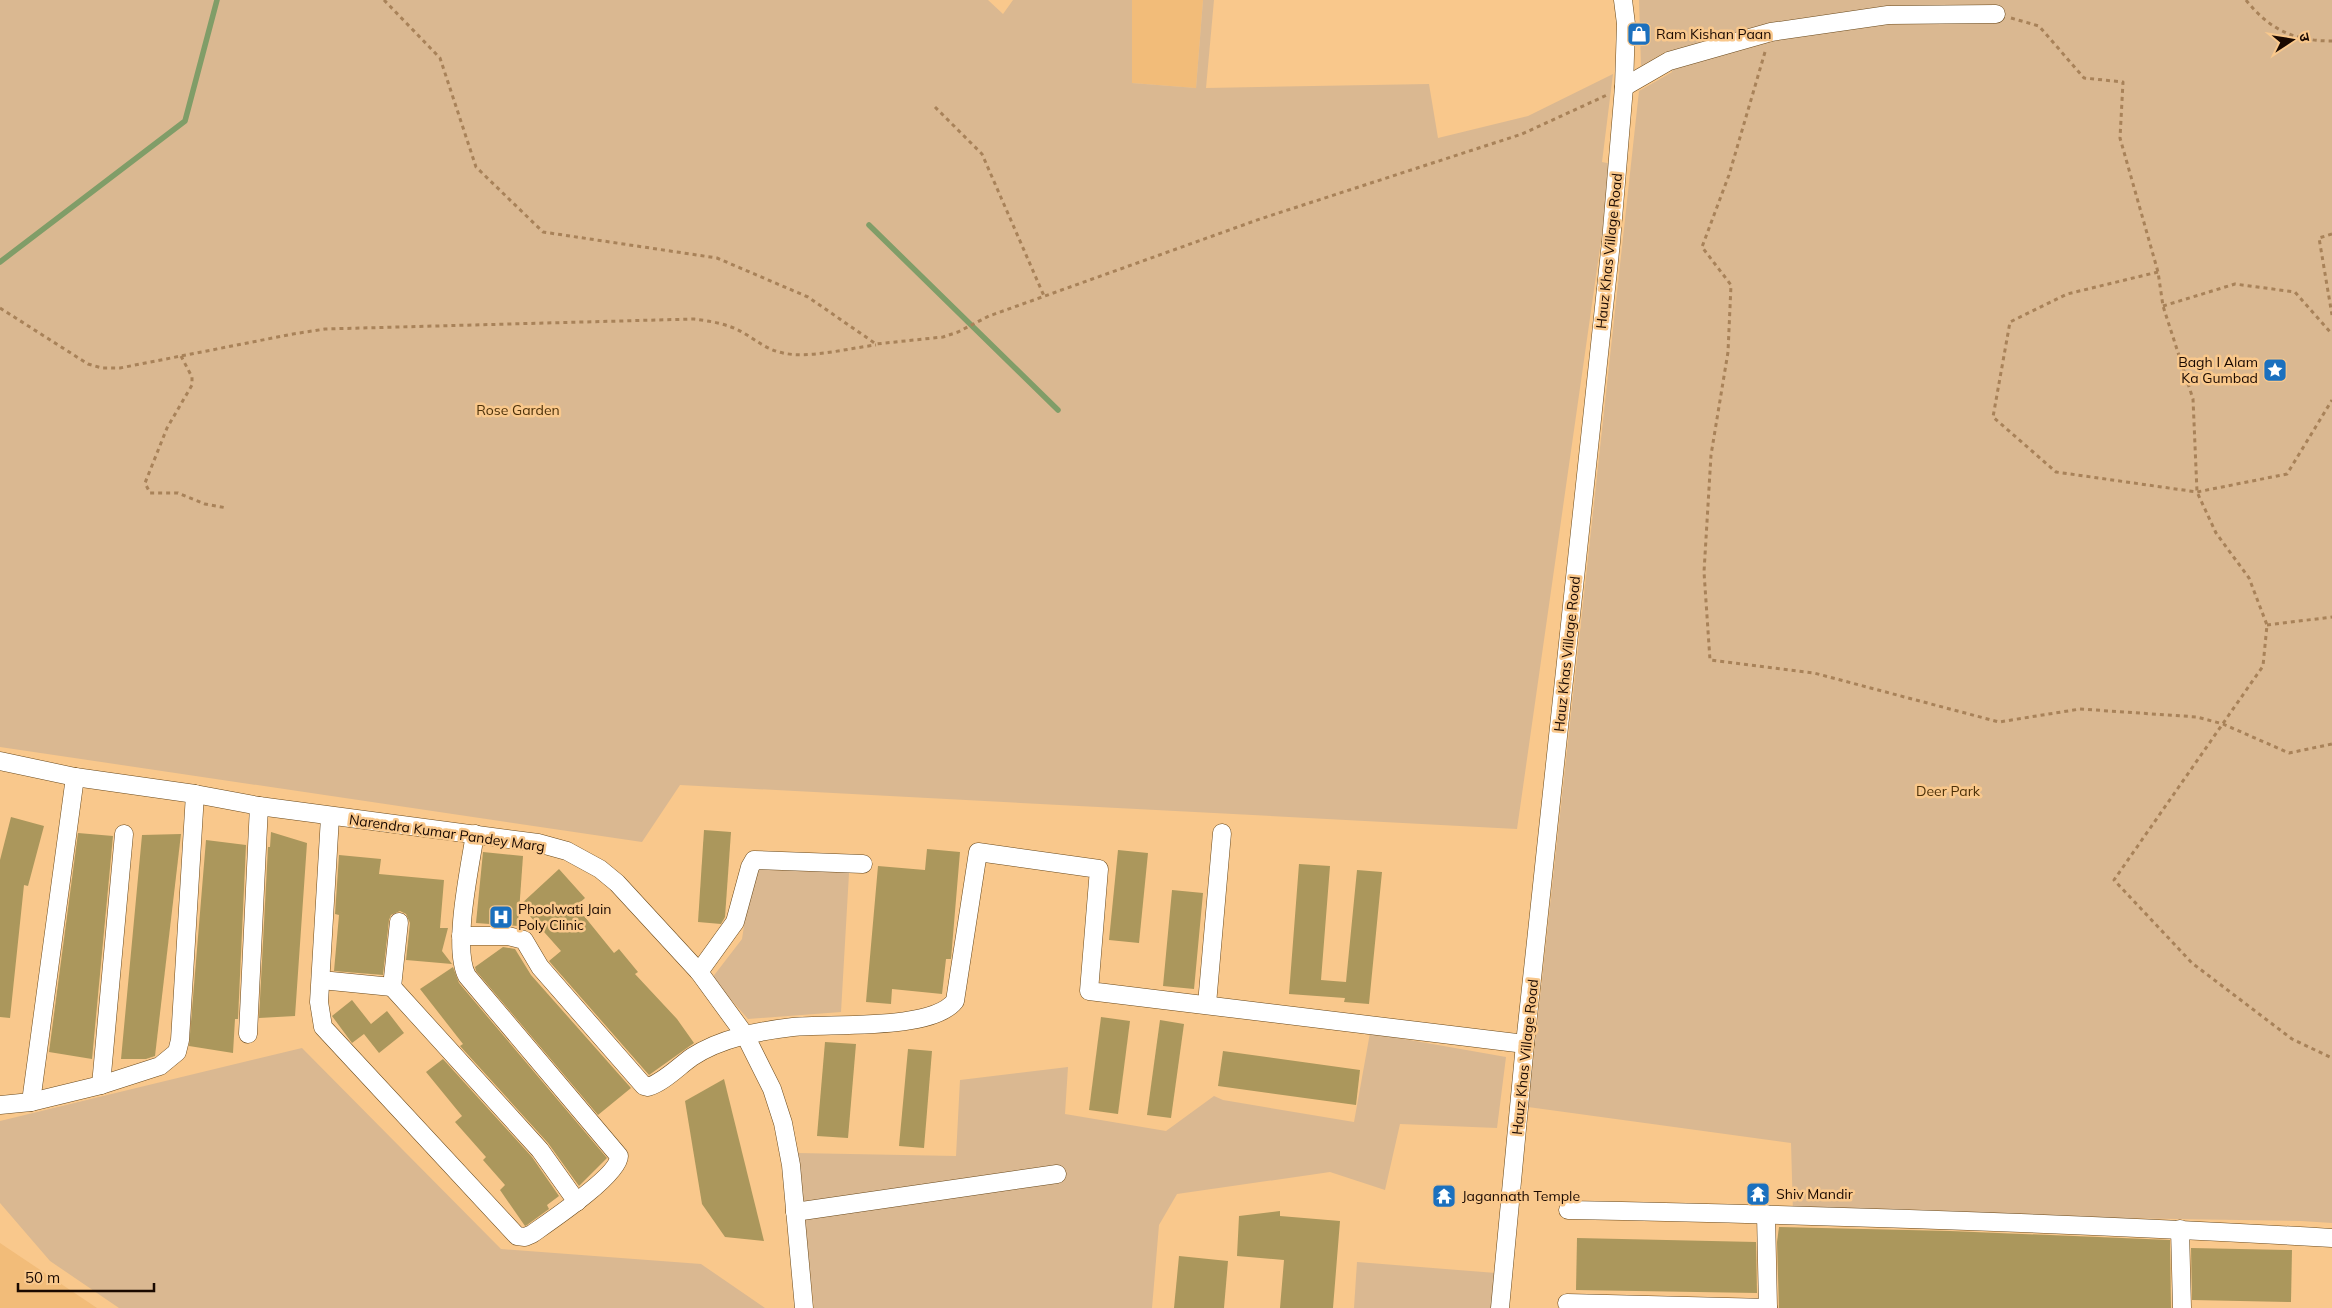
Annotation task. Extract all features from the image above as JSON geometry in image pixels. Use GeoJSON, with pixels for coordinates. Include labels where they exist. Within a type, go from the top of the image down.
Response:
{"type":"FeatureCollection","features":[{"type":"Feature","properties":{"kind":"street","name":"Hauz Khas Village Road"},"geometry":{"type":"LineString","coordinates":[[1500,1308],[1525,1044],[1608,262],[1624,87],[1626,24],[1624,0]]}},
{"type":"Feature","properties":{"kind":"street"},"geometry":{"type":"LineString","coordinates":[[1624,87],[1669,62],[1771,32],[1888,7],[1996,14]]}},
{"type":"Feature","properties":{"kind":"street","name":"Narendra Kumar Pandey Marg"},"geometry":{"type":"LineString","coordinates":[[0,761],[75,777],[195,794],[330,817],[538,843],[567,851],[600,869],[640,906],[699,972],[744,1035],[772,1089],[783,1123],[791,1165],[804,1308]]}},
{"type":"Feature","properties":{"kind":"street"},"geometry":{"type":"LineString","coordinates":[[31,1102],[75,777]]}},
{"type":"Feature","properties":{"kind":"street"},"geometry":{"type":"LineString","coordinates":[[0,1105],[31,1102],[101,1085],[160,1066],[177,1052],[180,1040],[195,794]]}},
{"type":"Feature","properties":{"kind":"street"},"geometry":{"type":"LineString","coordinates":[[248,1034],[259,806]]}},
{"type":"Feature","properties":{"kind":"street"},"geometry":{"type":"LineString","coordinates":[[330,817],[320,1013],[324,1027],[517,1236],[525,1236],[532,1234],[577,1202],[617,1166],[619,1156],[467,976],[461,960],[462,936],[475,834]]}},
{"type":"Feature","properties":{"kind":"street"},"geometry":{"type":"LineString","coordinates":[[1207,1004],[1222,833]]}},
{"type":"Feature","properties":{"kind":"street"},"geometry":{"type":"LineString","coordinates":[[101,1085],[124,834]]}},
{"type":"Feature","properties":{"kind":"street"},"geometry":{"type":"LineString","coordinates":[[462,936],[508,936],[524,940],[540,967],[646,1087],[655,1084],[702,1051],[744,1035],[794,1027],[905,1021],[940,1014],[947,1010],[955,1001],[978,852],[1099,869],[1089,991],[1525,1044]]}},
{"type":"Feature","properties":{"kind":"street"},"geometry":{"type":"LineString","coordinates":[[699,972],[735,922],[750,867],[754,860],[863,864]]}},
{"type":"Feature","properties":{"kind":"street"},"geometry":{"type":"LineString","coordinates":[[392,987],[399,922]]}},
{"type":"Feature","properties":{"kind":"street"},"geometry":{"type":"LineString","coordinates":[[321,980],[392,987],[540,1150],[577,1202]]}},
{"type":"Feature","properties":{"kind":"street"},"geometry":{"type":"LineString","coordinates":[[795,1212],[1057,1174]]}},
{"type":"Feature","properties":{"kind":"street"},"geometry":{"type":"LineString","coordinates":[[1568,1210],[1766,1214],[2180,1229],[2332,1238]]}},
{"type":"Feature","properties":{"kind":"street"},"geometry":{"type":"LineString","coordinates":[[1567,1303],[1768,1308],[1766,1214]]}},
{"type":"Feature","properties":{"kind":"street"},"geometry":{"type":"LineString","coordinates":[[2180,1229],[2182,1308]]}},
{"type":"Feature","properties":{"kind":"path"},"geometry":{"type":"LineString","coordinates":[[384,0],[440,58],[476,166],[543,232],[717,258],[808,297],[876,344]]}},
{"type":"Feature","properties":{"kind":"path"},"geometry":{"type":"LineString","coordinates":[[2246,0],[2258,15],[2285,34],[2311,41],[2332,41]]}},
{"type":"Feature","properties":{"kind":"path"},"geometry":{"type":"LineString","coordinates":[[1996,14],[2039,26],[2084,78],[2123,82],[2120,138],[2158,272],[2163,306],[2194,398],[2197,492],[2216,533],[2248,578],[2267,625],[2263,666],[2114,880],[2192,963],[2292,1039],[2332,1058]]}},
{"type":"Feature","properties":{"kind":"path"},"geometry":{"type":"LineString","coordinates":[[1771,32],[1730,175],[1702,247],[1731,285],[1728,352],[1711,455],[1704,572],[1710,660],[1814,673],[1999,722],[2080,709],[2197,717],[2223,724],[2289,753],[2332,744]]}},
{"type":"Feature","properties":{"kind":"path"},"geometry":{"type":"LineString","coordinates":[[0,308],[88,364],[102,368],[120,368],[325,329],[694,319],[711,321],[740,331],[766,347],[784,353],[802,354],[942,337],[958,332],[989,316],[1260,219],[1522,134],[1624,87]]}},
{"type":"Feature","properties":{"kind":"path"},"geometry":{"type":"LineString","coordinates":[[934,107],[982,154],[1044,296]]}},
{"type":"Feature","properties":{"kind":"path"},"geometry":{"type":"LineString","coordinates":[[2332,234],[2319,238],[2332,315]]}},
{"type":"Feature","properties":{"kind":"path"},"geometry":{"type":"LineString","coordinates":[[2158,272],[2067,294],[2010,322],[1993,417],[2056,472],[2197,492],[2288,474],[2332,400]]}},
{"type":"Feature","properties":{"kind":"path"},"geometry":{"type":"LineString","coordinates":[[2163,306],[2235,284],[2295,292],[2332,334]]}},
{"type":"Feature","properties":{"kind":"path"},"geometry":{"type":"LineString","coordinates":[[181,356],[192,378],[192,386],[167,428],[144,483],[150,494],[178,493],[205,504],[227,508]]}},
{"type":"Feature","properties":{"kind":"path"},"geometry":{"type":"LineString","coordinates":[[2267,625],[2332,617]]}},
{"type":"Feature","properties":{"kind":"shaded area"},"geometry":{"type":"Polygon","coordinates":[[[1132,0],[1203,0],[1196,88],[1132,83],[1132,0]]]}},
{"type":"Feature","properties":{"kind":"shaded area"},"geometry":{"type":"Polygon","coordinates":[[[0,1243],[97,1308],[0,1308],[0,1243]]]}},
{"type":"Feature","properties":{"kind":"green space","name":"Rose Garden"},"geometry":{"type":"Polygon","coordinates":[[[0,0],[988,0],[1003,14],[1013,0],[1132,0],[1132,83],[1196,88],[1203,0],[1214,0],[1206,88],[1429,84],[1438,138],[1528,116],[1613,74],[1602,162],[1612,164],[1517,829],[680,785],[642,842],[0,747],[0,0]]]}},
{"type":"Feature","properties":{"kind":"green space","name":"Deer Park"},"geometry":{"type":"Polygon","coordinates":[[[1639,0],[2332,0],[2332,1223],[1793,1213],[1791,1143],[1528,1107],[1639,91],[1672,72],[1665,52],[1641,66],[1639,0]]]}},
{"type":"Feature","properties":{"kind":"green space"},"geometry":{"type":"Polygon","coordinates":[[[755,855],[850,856],[841,1012],[748,1019],[712,978],[742,939],[755,855]]]}},
{"type":"Feature","properties":{"kind":"green space"},"geometry":{"type":"Polygon","coordinates":[[[1370,1033],[1506,1057],[1497,1128],[1400,1124],[1385,1190],[1330,1172],[1177,1194],[1159,1225],[1152,1308],[814,1308],[797,1153],[956,1156],[960,1080],[1068,1067],[1065,1114],[1166,1131],[1214,1096],[1223,1100],[1354,1122],[1370,1033]]]}},
{"type":"Feature","properties":{"kind":"green space"},"geometry":{"type":"Polygon","coordinates":[[[302,1048],[501,1249],[701,1264],[765,1308],[119,1308],[50,1261],[0,1203],[0,1121],[302,1048]]]}},
{"type":"Feature","properties":{"kind":"green space"},"geometry":{"type":"Polygon","coordinates":[[[1357,1262],[1496,1273],[1493,1308],[1354,1308],[1357,1262]]]}},
{"type":"Feature","properties":{"kind":"building"},"geometry":{"type":"Polygon","coordinates":[[[11,817],[44,826],[28,886],[24,885],[10,1018],[0,1017],[0,860],[11,817]]]}},
{"type":"Feature","properties":{"kind":"building"},"geometry":{"type":"Polygon","coordinates":[[[704,830],[731,832],[725,917],[721,924],[698,922],[704,830]]]}},
{"type":"Feature","properties":{"kind":"building"},"geometry":{"type":"Polygon","coordinates":[[[271,832],[307,843],[295,1016],[259,1018],[268,847],[270,847],[271,832]]]}},
{"type":"Feature","properties":{"kind":"building"},"geometry":{"type":"Polygon","coordinates":[[[78,833],[113,836],[92,1059],[49,1052],[78,833]]]}},
{"type":"Feature","properties":{"kind":"building"},"geometry":{"type":"Polygon","coordinates":[[[181,834],[155,1056],[146,1059],[121,1059],[142,835],[181,834]]]}},
{"type":"Feature","properties":{"kind":"building"},"geometry":{"type":"Polygon","coordinates":[[[206,840],[246,845],[238,1019],[235,1019],[233,1053],[189,1046],[206,840]]]}},
{"type":"Feature","properties":{"kind":"building"},"geometry":{"type":"Polygon","coordinates":[[[927,849],[960,852],[951,959],[946,959],[942,994],[892,989],[891,1004],[866,1002],[878,866],[925,870],[927,849]]]}},
{"type":"Feature","properties":{"kind":"building"},"geometry":{"type":"Polygon","coordinates":[[[1118,850],[1148,853],[1139,943],[1109,940],[1118,850]]]}},
{"type":"Feature","properties":{"kind":"building"},"geometry":{"type":"Polygon","coordinates":[[[483,852],[523,856],[518,926],[476,923],[483,852]]]}},
{"type":"Feature","properties":{"kind":"building"},"geometry":{"type":"Polygon","coordinates":[[[339,855],[381,859],[379,874],[444,880],[440,928],[448,928],[442,951],[452,964],[406,960],[410,923],[406,914],[400,911],[391,915],[389,920],[383,975],[334,971],[339,915],[335,914],[339,855]]]}},
{"type":"Feature","properties":{"kind":"building"},"geometry":{"type":"Polygon","coordinates":[[[1299,864],[1330,866],[1321,980],[1346,982],[1357,870],[1382,872],[1369,1004],[1344,1002],[1345,998],[1289,994],[1299,864]]]}},
{"type":"Feature","properties":{"kind":"building"},"geometry":{"type":"Polygon","coordinates":[[[559,869],[585,898],[576,906],[614,953],[619,949],[638,972],[635,974],[677,1019],[694,1043],[649,1075],[549,961],[561,951],[520,905],[559,869]]]}},
{"type":"Feature","properties":{"kind":"building"},"geometry":{"type":"Polygon","coordinates":[[[1172,890],[1203,893],[1194,989],[1163,986],[1172,890]]]}},
{"type":"Feature","properties":{"kind":"building"},"geometry":{"type":"Polygon","coordinates":[[[503,947],[515,949],[531,975],[631,1088],[598,1115],[476,971],[475,967],[503,947]]]}},
{"type":"Feature","properties":{"kind":"building"},"geometry":{"type":"Polygon","coordinates":[[[453,967],[459,983],[607,1158],[579,1186],[548,1143],[460,1046],[463,1044],[420,989],[453,967]]]}},
{"type":"Feature","properties":{"kind":"building"},"geometry":{"type":"Polygon","coordinates":[[[352,1000],[371,1024],[387,1011],[404,1033],[379,1053],[364,1034],[352,1043],[332,1016],[352,1000]]]}},
{"type":"Feature","properties":{"kind":"building"},"geometry":{"type":"Polygon","coordinates":[[[1101,1017],[1130,1021],[1118,1114],[1089,1110],[1101,1017]]]}},
{"type":"Feature","properties":{"kind":"building"},"geometry":{"type":"Polygon","coordinates":[[[1160,1020],[1184,1024],[1171,1118],[1147,1115],[1160,1020]]]}},
{"type":"Feature","properties":{"kind":"building"},"geometry":{"type":"Polygon","coordinates":[[[825,1042],[856,1044],[848,1138],[817,1136],[825,1042]]]}},
{"type":"Feature","properties":{"kind":"building"},"geometry":{"type":"Polygon","coordinates":[[[908,1049],[932,1051],[924,1148],[899,1146],[908,1049]]]}},
{"type":"Feature","properties":{"kind":"building"},"geometry":{"type":"Polygon","coordinates":[[[1223,1051],[1360,1070],[1356,1105],[1218,1086],[1223,1051]]]}},
{"type":"Feature","properties":{"kind":"building"},"geometry":{"type":"Polygon","coordinates":[[[443,1059],[532,1157],[559,1196],[547,1205],[549,1209],[525,1226],[500,1190],[505,1185],[483,1160],[486,1157],[455,1122],[462,1116],[426,1072],[443,1059]]]}},
{"type":"Feature","properties":{"kind":"building"},"geometry":{"type":"Polygon","coordinates":[[[724,1079],[764,1241],[725,1237],[702,1204],[685,1101],[724,1079]]]}},
{"type":"Feature","properties":{"kind":"building"},"geometry":{"type":"Polygon","coordinates":[[[1280,1211],[1280,1216],[1340,1221],[1333,1308],[1280,1308],[1284,1260],[1237,1256],[1239,1216],[1280,1211]]]}},
{"type":"Feature","properties":{"kind":"building"},"geometry":{"type":"Polygon","coordinates":[[[1779,1227],[1950,1231],[2170,1240],[2171,1308],[1779,1308],[1777,1242],[1779,1227]]]}},
{"type":"Feature","properties":{"kind":"building"},"geometry":{"type":"Polygon","coordinates":[[[1577,1238],[1756,1242],[1757,1293],[1576,1290],[1577,1238]]]}},
{"type":"Feature","properties":{"kind":"building"},"geometry":{"type":"Polygon","coordinates":[[[2191,1248],[2292,1250],[2291,1302],[2192,1300],[2191,1248]]]}},
{"type":"Feature","properties":{"kind":"building"},"geometry":{"type":"Polygon","coordinates":[[[1179,1256],[1228,1261],[1224,1308],[1174,1308],[1179,1256]]]}},
{"type":"Feature","properties":{"kind":"waterway"},"geometry":{"type":"LineString","coordinates":[[0,262],[185,121],[217,0]]}},
{"type":"Feature","properties":{"kind":"waterway"},"geometry":{"type":"LineString","coordinates":[[869,225],[1058,410]]}},
{"type":"Feature","properties":{"kind":"place","name":"Ram Kishan Paan"},"geometry":{"type":"Point","coordinates":[1639,34]}},
{"type":"Feature","properties":{"kind":"place","name":"Bagh I Alam Ka Gumbad"},"geometry":{"type":"Point","coordinates":[2275,370]}},
{"type":"Feature","properties":{"kind":"place","name":"Phoolwati Jain Poly Clinic"},"geometry":{"type":"Point","coordinates":[501,917]}},
{"type":"Feature","properties":{"kind":"place","name":"Shiv Mandir"},"geometry":{"type":"Point","coordinates":[1758,1194]}},
{"type":"Feature","properties":{"kind":"place","name":"Jagannath Temple"},"geometry":{"type":"Point","coordinates":[1444,1196]}}]}
